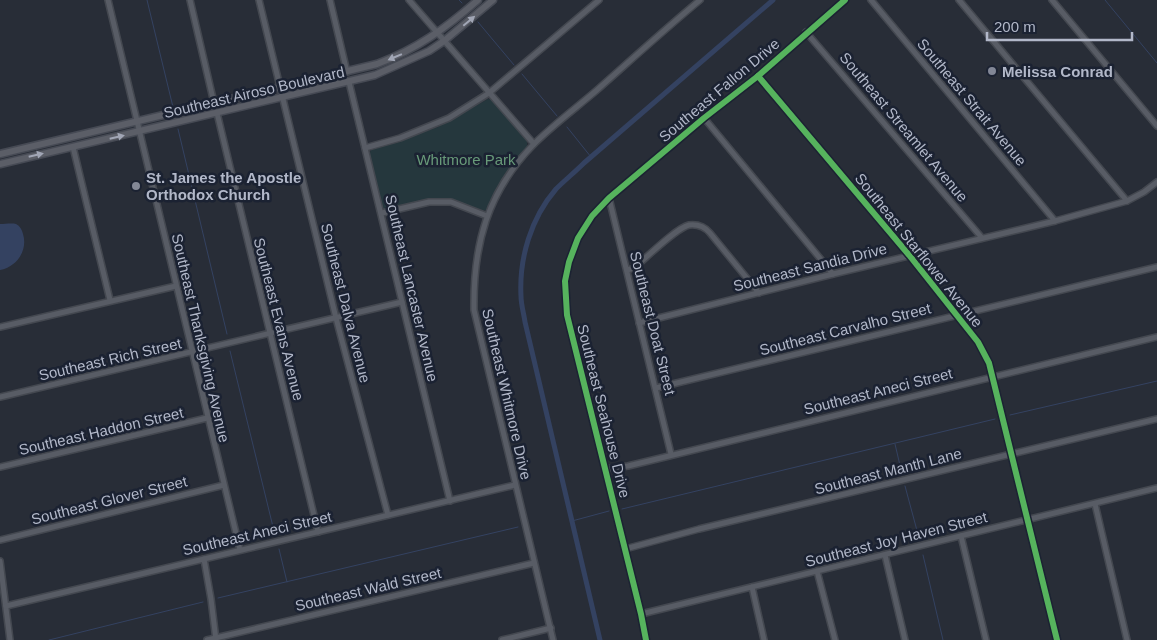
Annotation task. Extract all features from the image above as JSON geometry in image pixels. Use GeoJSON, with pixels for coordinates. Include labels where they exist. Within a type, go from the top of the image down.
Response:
{"type":"FeatureCollection","features":[{"type":"Feature","properties":{"kind":"main road","name":"Southeast Airoso Boulevard"},"geometry":{"type":"LineString","coordinates":[[0,154],[347,72],[392,58],[410,50],[437,33],[478,0]]}},
{"type":"Feature","properties":{"kind":"main road","name":"Southeast Airoso Boulevard"},"geometry":{"type":"LineString","coordinates":[[0,164],[375,75],[429,52],[493,0]]}},
{"type":"Feature","properties":{"kind":"street","name":"Southeast Thanksgiving Avenue"},"geometry":{"type":"LineString","coordinates":[[108,0],[240,550]]}},
{"type":"Feature","properties":{"kind":"street"},"geometry":{"type":"LineString","coordinates":[[190,0],[214,103]]}},
{"type":"Feature","properties":{"kind":"street","name":"Southeast Dalva Avenue"},"geometry":{"type":"LineString","coordinates":[[259,0],[336,318],[388,515]]}},
{"type":"Feature","properties":{"kind":"street"},"geometry":{"type":"LineString","coordinates":[[330,0],[347,72]]}},
{"type":"Feature","properties":{"kind":"street"},"geometry":{"type":"LineString","coordinates":[[409,0],[534,144]]}},
{"type":"Feature","properties":{"kind":"street"},"geometry":{"type":"LineString","coordinates":[[365,148],[400,138],[449,118],[489,93],[599,0]]}},
{"type":"Feature","properties":{"kind":"street","name":"Southeast Whitmore Drive"},"geometry":{"type":"LineString","coordinates":[[553,640],[474,310],[474,285],[478,244],[487,216],[509,174],[534,144],[692,2],[700,0]]}},
{"type":"Feature","properties":{"kind":"street","name":"Southeast Fallon Drive"},"geometry":{"type":"LineString","coordinates":[[610,198],[704,118],[758,76],[806,32],[845,0]]}},
{"type":"Feature","properties":{"kind":"street","name":"Southeast Strait Avenue"},"geometry":{"type":"LineString","coordinates":[[871,0],[1055,221]]}},
{"type":"Feature","properties":{"kind":"street"},"geometry":{"type":"LineString","coordinates":[[959,0],[1127,201]]}},
{"type":"Feature","properties":{"kind":"street"},"geometry":{"type":"LineString","coordinates":[[1052,0],[1157,126]]}},
{"type":"Feature","properties":{"kind":"street","name":"Southeast Streamlet Avenue"},"geometry":{"type":"LineString","coordinates":[[806,32],[982,238]]}},
{"type":"Feature","properties":{"kind":"street","name":"Southeast Starflower Avenue"},"geometry":{"type":"LineString","coordinates":[[758,76],[909,255],[978,342],[990,363],[1057,640]]}},
{"type":"Feature","properties":{"kind":"street","name":"Southeast Lancaster Avenue"},"geometry":{"type":"LineString","coordinates":[[349,82],[450,500]]}},
{"type":"Feature","properties":{"kind":"street","name":"Southeast Evans Avenue"},"geometry":{"type":"LineString","coordinates":[[216,113],[318,532]]}},
{"type":"Feature","properties":{"kind":"street"},"geometry":{"type":"LineString","coordinates":[[704,118],[833,274]]}},
{"type":"Feature","properties":{"kind":"street"},"geometry":{"type":"LineString","coordinates":[[73,147],[110,300]]}},
{"type":"Feature","properties":{"kind":"street","name":"Southeast Sandia Drive"},"geometry":{"type":"LineString","coordinates":[[639,323],[909,255],[1055,221],[1127,201],[1157,182]]}},
{"type":"Feature","properties":{"kind":"street","name":"Southeast Doat Street"},"geometry":{"type":"LineString","coordinates":[[610,198],[671,454]]}},
{"type":"Feature","properties":{"kind":"street","name":"Southeast Seahouse Drive"},"geometry":{"type":"LineString","coordinates":[[610,198],[592,216],[572,251],[565,281],[567,315],[646,640]]}},
{"type":"Feature","properties":{"kind":"street"},"geometry":{"type":"LineString","coordinates":[[382,213],[429,202],[451,202],[487,216]]}},
{"type":"Feature","properties":{"kind":"street"},"geometry":{"type":"LineString","coordinates":[[628,270],[634,268],[681,229],[691,225],[700,226],[708,230],[759,293]]}},
{"type":"Feature","properties":{"kind":"street","name":"Southeast Carvalho Street"},"geometry":{"type":"LineString","coordinates":[[656,388],[1157,267]]}},
{"type":"Feature","properties":{"kind":"street"},"geometry":{"type":"LineString","coordinates":[[0,327],[176,286]]}},
{"type":"Feature","properties":{"kind":"street","name":"Southeast Rich Street"},"geometry":{"type":"LineString","coordinates":[[0,397],[402,302]]}},
{"type":"Feature","properties":{"kind":"street","name":"Southeast Aneci Street"},"geometry":{"type":"LineString","coordinates":[[605,469],[628,466],[1157,337]]}},
{"type":"Feature","properties":{"kind":"street","name":"Southeast Haddon Street"},"geometry":{"type":"LineString","coordinates":[[0,467],[208,418]]}},
{"type":"Feature","properties":{"kind":"street","name":"Southeast Manth Lane"},"geometry":{"type":"LineString","coordinates":[[625,548],[1157,418]]}},
{"type":"Feature","properties":{"kind":"street","name":"Southeast Glover Street"},"geometry":{"type":"LineString","coordinates":[[0,540],[224,485]]}},
{"type":"Feature","properties":{"kind":"street","name":"Southeast Aneci Street"},"geometry":{"type":"LineString","coordinates":[[6,606],[515,485]]}},
{"type":"Feature","properties":{"kind":"street","name":"Southeast Joy Haven Street"},"geometry":{"type":"LineString","coordinates":[[641,614],[1157,488]]}},
{"type":"Feature","properties":{"kind":"street"},"geometry":{"type":"LineString","coordinates":[[1095,504],[1127,640]]}},
{"type":"Feature","properties":{"kind":"street"},"geometry":{"type":"LineString","coordinates":[[961,536],[986,640]]}},
{"type":"Feature","properties":{"kind":"street"},"geometry":{"type":"LineString","coordinates":[[885,555],[905,640]]}},
{"type":"Feature","properties":{"kind":"street"},"geometry":{"type":"LineString","coordinates":[[204,559],[216,639]]}},
{"type":"Feature","properties":{"kind":"street"},"geometry":{"type":"LineString","coordinates":[[0,561],[10,640]]}},
{"type":"Feature","properties":{"kind":"street","name":"Southeast Wald Street"},"geometry":{"type":"LineString","coordinates":[[207,640],[534,563]]}},
{"type":"Feature","properties":{"kind":"street"},"geometry":{"type":"LineString","coordinates":[[817,571],[834,640]]}},
{"type":"Feature","properties":{"kind":"street"},"geometry":{"type":"LineString","coordinates":[[752,587],[764,640]]}},
{"type":"Feature","properties":{"kind":"street"},"geometry":{"type":"LineString","coordinates":[[502,640],[551,628]]}},
{"type":"Feature","properties":{"kind":"green space","name":"Whitmore Park"},"geometry":{"type":"Polygon","coordinates":[[[488,99],[493,100],[527,140],[527,147],[504,178],[486,210],[475,209],[457,201],[440,199],[384,209],[381,205],[369,155],[371,150],[438,127],[488,99]]]}},
{"type":"Feature","properties":{"kind":"water"},"geometry":{"type":"Polygon","coordinates":[[[0,224],[16,224],[20,227],[24,246],[16,262],[0,270],[0,224]]]}},
{"type":"Feature","properties":{"kind":"waterway"},"geometry":{"type":"LineString","coordinates":[[147,0],[173,107]]}},
{"type":"Feature","properties":{"kind":"waterway"},"geometry":{"type":"LineString","coordinates":[[459,0],[462,3]]}},
{"type":"Feature","properties":{"kind":"waterway"},"geometry":{"type":"LineString","coordinates":[[600,640],[522,306],[522,267],[528,239],[547,200],[556,189],[773,0]]}},
{"type":"Feature","properties":{"kind":"waterway"},"geometry":{"type":"LineString","coordinates":[[1105,0],[1157,63]]}},
{"type":"Feature","properties":{"kind":"waterway"},"geometry":{"type":"LineString","coordinates":[[478,22],[514,65]]}},
{"type":"Feature","properties":{"kind":"waterway"},"geometry":{"type":"LineString","coordinates":[[522,74],[557,116]]}},
{"type":"Feature","properties":{"kind":"waterway"},"geometry":{"type":"LineString","coordinates":[[567,127],[591,157]]}},
{"type":"Feature","properties":{"kind":"waterway"},"geometry":{"type":"LineString","coordinates":[[178,129],[227,334]]}},
{"type":"Feature","properties":{"kind":"waterway"},"geometry":{"type":"LineString","coordinates":[[230,351],[275,535]]}},
{"type":"Feature","properties":{"kind":"waterway"},"geometry":{"type":"LineString","coordinates":[[1010,415],[1157,381]]}},
{"type":"Feature","properties":{"kind":"waterway"},"geometry":{"type":"LineString","coordinates":[[622,509],[995,419]]}},
{"type":"Feature","properties":{"kind":"waterway"},"geometry":{"type":"LineString","coordinates":[[895,444],[902,474]]}},
{"type":"Feature","properties":{"kind":"waterway"},"geometry":{"type":"LineString","coordinates":[[905,486],[919,538]]}},
{"type":"Feature","properties":{"kind":"waterway"},"geometry":{"type":"LineString","coordinates":[[572,521],[609,511]]}},
{"type":"Feature","properties":{"kind":"waterway"},"geometry":{"type":"LineString","coordinates":[[218,598],[518,527]]}},
{"type":"Feature","properties":{"kind":"waterway"},"geometry":{"type":"LineString","coordinates":[[279,549],[287,582]]}},
{"type":"Feature","properties":{"kind":"waterway"},"geometry":{"type":"LineString","coordinates":[[923,555],[943,640]]}},
{"type":"Feature","properties":{"kind":"waterway"},"geometry":{"type":"LineString","coordinates":[[49,640],[203,602]]}},
{"type":"Feature","properties":{"kind":"cycle path"},"geometry":{"type":"LineString","coordinates":[[646,640],[567,315],[565,281],[569,262],[578,238],[592,216],[609,198],[704,118],[758,76],[845,0]]}},
{"type":"Feature","properties":{"kind":"cycle path"},"geometry":{"type":"LineString","coordinates":[[758,76],[909,255],[978,342],[989,363],[1057,640]]}},
{"type":"Feature","properties":{"kind":"place","name":"Melissa Conrad"},"geometry":{"type":"Point","coordinates":[992,71]}},
{"type":"Feature","properties":{"kind":"place","name":"St. James the Apostle Orthodox Church"},"geometry":{"type":"Point","coordinates":[136,186]}}]}
